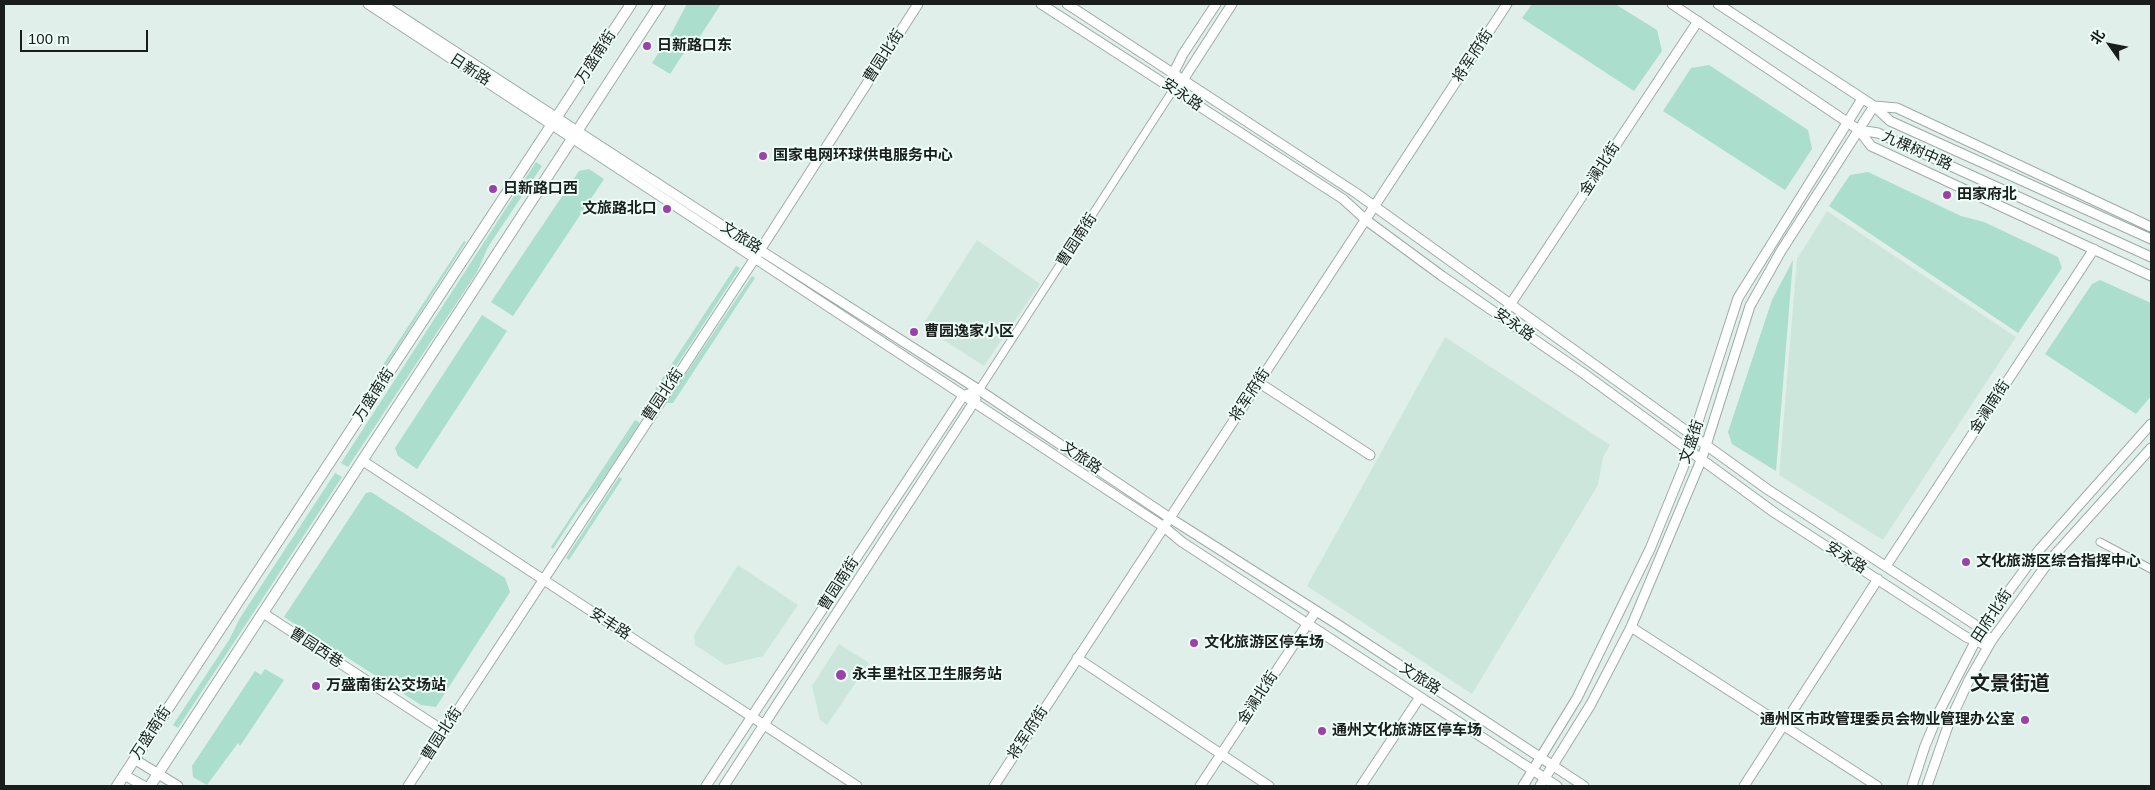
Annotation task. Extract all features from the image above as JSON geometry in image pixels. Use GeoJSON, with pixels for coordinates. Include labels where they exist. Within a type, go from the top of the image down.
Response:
{"type":"FeatureCollection","features":[{"type":"Feature","properties":{"kind":"main road","name":"日新路"},"geometry":{"type":"LineString","coordinates":[[368,4],[574,134]]}},
{"type":"Feature","properties":{"kind":"main road","name":"日新路"},"geometry":{"type":"LineString","coordinates":[[382,4],[554,121]]}},
{"type":"Feature","properties":{"kind":"main road","name":"万盛南街"},"geometry":{"type":"LineString","coordinates":[[117,786],[631,4]]}},
{"type":"Feature","properties":{"kind":"main road","name":"万盛南街"},"geometry":{"type":"LineString","coordinates":[[150,786],[660,4]]}},
{"type":"Feature","properties":{"kind":"main road","name":"曹园北街"},"geometry":{"type":"LineString","coordinates":[[408,786],[544,581],[651,413],[757,254],[918,4]]}},
{"type":"Feature","properties":{"kind":"main road","name":"安永路"},"geometry":{"type":"LineString","coordinates":[[1041,4],[1343,199],[1366,220],[1702,458],[1775,513],[1975,642],[1990,643]]}},
{"type":"Feature","properties":{"kind":"main road","name":"安永路"},"geometry":{"type":"LineString","coordinates":[[1067,4],[1356,193],[1374,208],[1511,304],[1767,489],[1974,624],[1990,643]]}},
{"type":"Feature","properties":{"kind":"main road"},"geometry":{"type":"LineString","coordinates":[[1173,90],[1173,74],[1183,54],[1216,4]]}},
{"type":"Feature","properties":{"kind":"main road","name":"曹园南街"},"geometry":{"type":"LineString","coordinates":[[1173,90],[1183,80],[1232,4]]}},
{"type":"Feature","properties":{"kind":"main road","name":"将军府街"},"geometry":{"type":"LineString","coordinates":[[994,786],[1507,4]]}},
{"type":"Feature","properties":{"kind":"main road","name":"九棵树中路"},"geometry":{"type":"LineString","coordinates":[[1672,4],[1859,130],[1878,133],[2151,257]]}},
{"type":"Feature","properties":{"kind":"main road","name":"九棵树中路"},"geometry":{"type":"LineString","coordinates":[[1718,4],[1874,106],[1890,121],[2151,239]]}},
{"type":"Feature","properties":{"kind":"main road","name":"金澜北街"},"geometry":{"type":"LineString","coordinates":[[1502,317],[1698,21]]}},
{"type":"Feature","properties":{"kind":"main road","name":"文盛街"},"geometry":{"type":"LineString","coordinates":[[1523,786],[1577,698],[1650,549],[1690,450],[1738,298],[1862,99]]}},
{"type":"Feature","properties":{"kind":"main road"},"geometry":{"type":"LineString","coordinates":[[1874,106],[1898,108],[2151,226]]}},
{"type":"Feature","properties":{"kind":"main road","name":"文盛街"},"geometry":{"type":"LineString","coordinates":[[1543,782],[1591,704],[1631,627],[1702,458],[1750,306],[1781,251],[1874,106]]}},
{"type":"Feature","properties":{"kind":"main road"},"geometry":{"type":"LineString","coordinates":[[1859,130],[1871,146],[2151,276]]}},
{"type":"Feature","properties":{"kind":"main road","name":"文旅路"},"geometry":{"type":"LineString","coordinates":[[574,134],[757,254],[963,396],[1164,527],[1182,542],[1533,770],[1543,782],[1557,786]]}},
{"type":"Feature","properties":{"kind":"main road","name":"金澜南街"},"geometry":{"type":"LineString","coordinates":[[1886,566],[2094,249]]}},
{"type":"Feature","properties":{"kind":"main road","name":"文旅路"},"geometry":{"type":"LineString","coordinates":[[757,254],[979,390],[1170,518],[1584,786]]}},
{"type":"Feature","properties":{"kind":"main road"},"geometry":{"type":"LineString","coordinates":[[1258,382],[1370,455]]}},
{"type":"Feature","properties":{"kind":"main road"},"geometry":{"type":"LineString","coordinates":[[963,396],[979,390]]}},
{"type":"Feature","properties":{"kind":"main road","name":"曹园南街"},"geometry":{"type":"LineString","coordinates":[[724,786],[974,403],[979,390]]}},
{"type":"Feature","properties":{"kind":"main road","name":"曹园南街"},"geometry":{"type":"LineString","coordinates":[[706,786],[963,396]]}},
{"type":"Feature","properties":{"kind":"main road","name":"田府北街"},"geometry":{"type":"LineString","coordinates":[[1912,786],[1925,746],[1940,710],[1975,642],[2009,590],[2038,550],[2151,424]]}},
{"type":"Feature","properties":{"kind":"main road","name":"田府北街"},"geometry":{"type":"LineString","coordinates":[[1928,786],[1949,723],[1969,680],[1990,643],[2050,560],[2151,448]]}},
{"type":"Feature","properties":{"kind":"main road","name":"安丰路"},"geometry":{"type":"LineString","coordinates":[[363,460],[857,786]]}},
{"type":"Feature","properties":{"kind":"main road"},"geometry":{"type":"LineString","coordinates":[[1744,786],[1878,579]]}},
{"type":"Feature","properties":{"kind":"main road","name":"金澜北街"},"geometry":{"type":"LineString","coordinates":[[1200,786],[1316,611]]}},
{"type":"Feature","properties":{"kind":"main road","name":"曹园西巷"},"geometry":{"type":"LineString","coordinates":[[262,613],[444,731]]}},
{"type":"Feature","properties":{"kind":"main road"},"geometry":{"type":"LineString","coordinates":[[1631,627],[1877,786]]}},
{"type":"Feature","properties":{"kind":"main road"},"geometry":{"type":"LineString","coordinates":[[1077,658],[1269,786]]}},
{"type":"Feature","properties":{"kind":"main road"},"geometry":{"type":"LineString","coordinates":[[1361,786],[1420,697]]}},
{"type":"Feature","properties":{"kind":"main road"},"geometry":{"type":"LineString","coordinates":[[134,759],[178,786]]}},
{"type":"Feature","properties":{"kind":"main road"},"geometry":{"type":"LineString","coordinates":[[124,775],[144,786]]}},
{"type":"Feature","properties":{"kind":"street","name":"曹园南街"},"geometry":{"type":"LineString","coordinates":[[979,390],[1173,90]]}},
{"type":"Feature","properties":{"kind":"street"},"geometry":{"type":"LineString","coordinates":[[2100,542],[2151,569]]}},
{"type":"Feature","properties":{"kind":"shaded area"},"geometry":{"type":"Polygon","coordinates":[[[1827,211],[2016,337],[1883,540],[1779,475],[1797,259],[1827,211]]]}},
{"type":"Feature","properties":{"kind":"shaded area"},"geometry":{"type":"Polygon","coordinates":[[[977,240],[1040,284],[984,366],[922,326],[977,240]]]}},
{"type":"Feature","properties":{"kind":"shaded area"},"geometry":{"type":"Polygon","coordinates":[[[1445,337],[1610,445],[1603,457],[1598,485],[1472,694],[1307,586],[1445,337]]]}},
{"type":"Feature","properties":{"kind":"shaded area"},"geometry":{"type":"Polygon","coordinates":[[[738,565],[798,605],[763,656],[726,665],[695,645],[694,635],[738,565]]]}},
{"type":"Feature","properties":{"kind":"shaded area","name":"永丰里社区卫生服务站"},"geometry":{"type":"Polygon","coordinates":[[[839,644],[869,663],[827,725],[820,720],[812,686],[839,644]]]}},
{"type":"Feature","properties":{"kind":"green space"},"geometry":{"type":"Polygon","coordinates":[[[687,4],[721,4],[697,41],[693,39],[670,74],[652,63],[687,4]]]}},
{"type":"Feature","properties":{"kind":"green space"},"geometry":{"type":"Polygon","coordinates":[[[1532,4],[1615,4],[1657,30],[1662,51],[1634,91],[1522,18],[1532,4]]]}},
{"type":"Feature","properties":{"kind":"green space"},"geometry":{"type":"Polygon","coordinates":[[[1709,65],[1808,130],[1812,149],[1785,190],[1663,111],[1691,68],[1709,65]]]}},
{"type":"Feature","properties":{"kind":"green space"},"geometry":{"type":"Polygon","coordinates":[[[536,162],[542,166],[488,247],[477,272],[348,467],[341,463],[536,162]]]}},
{"type":"Feature","properties":{"kind":"green space"},"geometry":{"type":"Polygon","coordinates":[[[589,169],[604,179],[513,316],[491,302],[579,171],[589,169]]]}},
{"type":"Feature","properties":{"kind":"green space"},"geometry":{"type":"Polygon","coordinates":[[[1868,172],[1961,216],[1984,222],[2058,257],[2062,268],[2018,333],[1829,206],[1850,175],[1868,172]]]}},
{"type":"Feature","properties":{"kind":"green space"},"geometry":{"type":"Polygon","coordinates":[[[464,241],[466,242],[381,373],[379,371],[464,241]]]}},
{"type":"Feature","properties":{"kind":"green space"},"geometry":{"type":"Polygon","coordinates":[[[1793,260],[1776,471],[1732,444],[1728,432],[1772,300],[1793,260]]]}},
{"type":"Feature","properties":{"kind":"green space"},"geometry":{"type":"Polygon","coordinates":[[[736,266],[740,268],[658,394],[654,391],[736,266]]]}},
{"type":"Feature","properties":{"kind":"green space"},"geometry":{"type":"Polygon","coordinates":[[[752,276],[755,278],[673,403],[666,403],[752,276]]]}},
{"type":"Feature","properties":{"kind":"green space"},"geometry":{"type":"Polygon","coordinates":[[[2100,280],[2151,303],[2151,396],[2136,414],[2045,354],[2092,284],[2100,280]]]}},
{"type":"Feature","properties":{"kind":"green space"},"geometry":{"type":"Polygon","coordinates":[[[482,315],[507,331],[417,469],[398,456],[395,448],[482,315]]]}},
{"type":"Feature","properties":{"kind":"green space"},"geometry":{"type":"Polygon","coordinates":[[[635,420],[640,423],[553,549],[551,547],[635,420]]]}},
{"type":"Feature","properties":{"kind":"green space"},"geometry":{"type":"Polygon","coordinates":[[[335,473],[342,477],[178,728],[173,725],[229,640],[240,618],[335,473]]]}},
{"type":"Feature","properties":{"kind":"green space"},"geometry":{"type":"Polygon","coordinates":[[[619,477],[622,479],[569,560],[566,558],[619,477]]]}},
{"type":"Feature","properties":{"kind":"green space"},"geometry":{"type":"Polygon","coordinates":[[[371,492],[505,578],[510,592],[436,707],[421,705],[284,617],[366,493],[371,492]]]}},
{"type":"Feature","properties":{"kind":"green space"},"geometry":{"type":"Polygon","coordinates":[[[265,669],[284,680],[240,746],[238,743],[207,785],[193,777],[192,766],[255,671],[261,675],[265,669]]]}},
{"type":"Feature","properties":{"kind":"place","name":"日新路口东"},"geometry":{"type":"Point","coordinates":[647,46]}},
{"type":"Feature","properties":{"kind":"place","name":"国家电网环球供电服务中心"},"geometry":{"type":"Point","coordinates":[763,156]}},
{"type":"Feature","properties":{"kind":"place","name":"日新路口西"},"geometry":{"type":"Point","coordinates":[493,189]}},
{"type":"Feature","properties":{"kind":"place","name":"田家府北"},"geometry":{"type":"Point","coordinates":[1947,195]}},
{"type":"Feature","properties":{"kind":"place","name":"文旅路北口"},"geometry":{"type":"Point","coordinates":[667,209]}},
{"type":"Feature","properties":{"kind":"place","name":"曹园逸家小区"},"geometry":{"type":"Point","coordinates":[914,332]}},
{"type":"Feature","properties":{"kind":"place","name":"文化旅游区综合指挥中心"},"geometry":{"type":"Point","coordinates":[1966,562]}},
{"type":"Feature","properties":{"kind":"place","name":"文化旅游区停车场"},"geometry":{"type":"Point","coordinates":[1194,643]}},
{"type":"Feature","properties":{"kind":"place","name":"永丰里社区卫生服务站"},"geometry":{"type":"Point","coordinates":[841,675]}},
{"type":"Feature","properties":{"kind":"place","name":"万盛南街公交场站"},"geometry":{"type":"Point","coordinates":[316,686]}},
{"type":"Feature","properties":{"kind":"place","name":"通州区市政管理委员会物业管理办公室"},"geometry":{"type":"Point","coordinates":[2025,720]}},
{"type":"Feature","properties":{"kind":"place","name":"通州文化旅游区停车场"},"geometry":{"type":"Point","coordinates":[1322,731]}},
{"type":"Feature","properties":{"kind":"district","name":"文景街道"},"geometry":{"type":"Point","coordinates":[2010,684]}}]}
